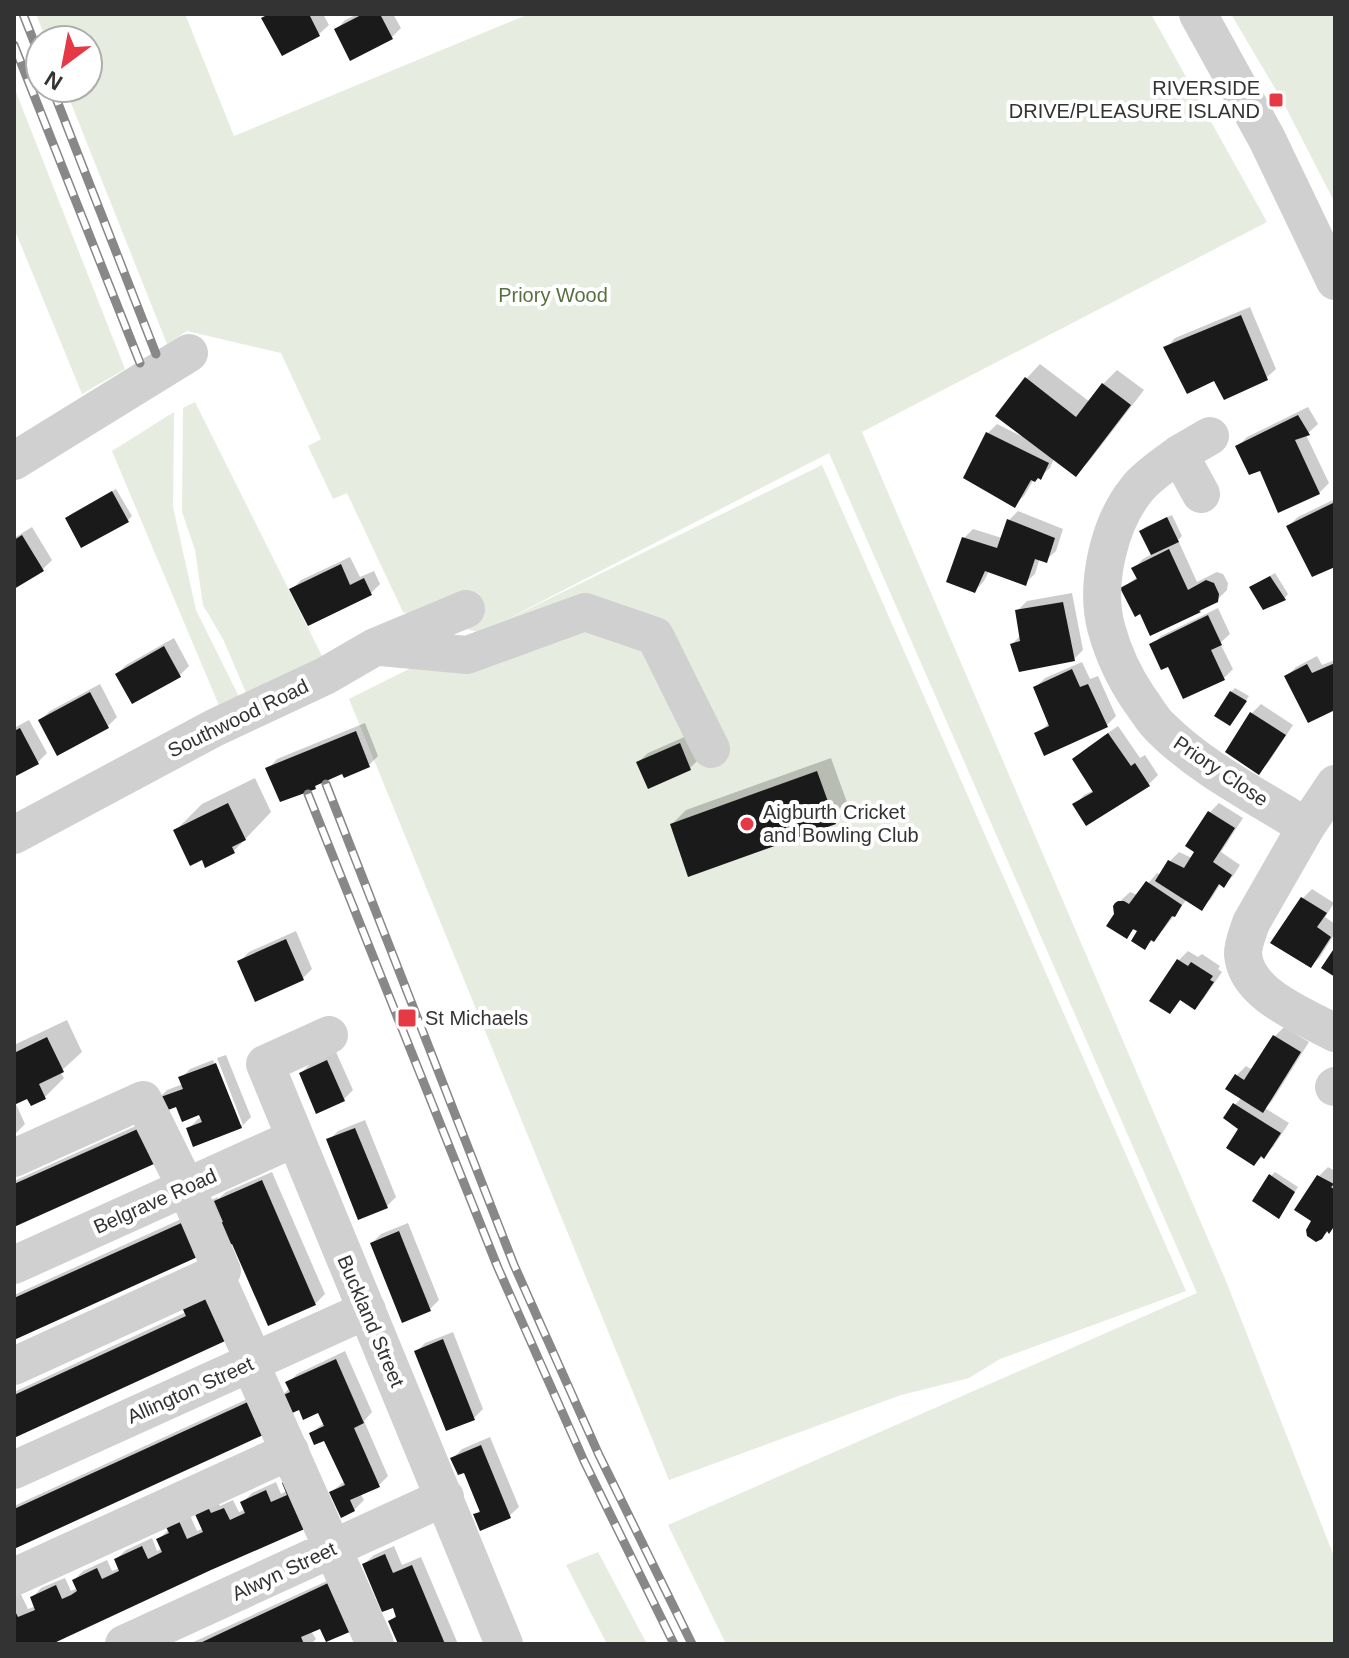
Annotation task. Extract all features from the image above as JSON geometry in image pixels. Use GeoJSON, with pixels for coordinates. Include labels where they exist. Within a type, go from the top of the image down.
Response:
{"type":"FeatureCollection","features":[{"type":"Feature","properties":{"kind":"street"},"geometry":{"type":"LineString","coordinates":[[1198,14],[1267,139],[1335,281]]}},
{"type":"Feature","properties":{"kind":"street"},"geometry":{"type":"LineString","coordinates":[[14,461],[189,353]]}},
{"type":"Feature","properties":{"kind":"street","name":"Priory Close"},"geometry":{"type":"LineString","coordinates":[[1201,494],[1194,445],[1155,471],[1137,488],[1111,536],[1102,595],[1105,624],[1117,660],[1157,725],[1189,754],[1306,827]]}},
{"type":"Feature","properties":{"kind":"street","name":"Southwood Road"},"geometry":{"type":"LineString","coordinates":[[14,835],[214,728],[325,676],[375,647],[466,609]]}},
{"type":"Feature","properties":{"kind":"street"},"geometry":{"type":"LineString","coordinates":[[375,647],[467,655],[585,612],[655,636],[711,749]]}},
{"type":"Feature","properties":{"kind":"street"},"geometry":{"type":"LineString","coordinates":[[1335,784],[1306,827],[1251,923],[1243,954],[1248,970],[1269,997],[1335,1033]]}},
{"type":"Feature","properties":{"kind":"street","name":"Buckland Street"},"geometry":{"type":"LineString","coordinates":[[329,1035],[265,1064],[504,1644]]}},
{"type":"Feature","properties":{"kind":"street"},"geometry":{"type":"LineString","coordinates":[[14,1158],[143,1100],[186,1187],[222,1271],[14,1366]]}},
{"type":"Feature","properties":{"kind":"street","name":"Belgrave Road"},"geometry":{"type":"LineString","coordinates":[[14,1265],[295,1138]]}},
{"type":"Feature","properties":{"kind":"street"},"geometry":{"type":"LineString","coordinates":[[215,1275],[375,1644]]}},
{"type":"Feature","properties":{"kind":"street","name":"Allington Street"},"geometry":{"type":"LineString","coordinates":[[14,1470],[367,1310]]}},
{"type":"Feature","properties":{"kind":"street"},"geometry":{"type":"LineString","coordinates":[[14,1577],[290,1451]]}},
{"type":"Feature","properties":{"kind":"street","name":"Alwyn Street"},"geometry":{"type":"LineString","coordinates":[[124,1644],[445,1497]]}},
{"type":"Feature","properties":{"kind":"green space","name":"Priory Wood"},"geometry":{"type":"Polygon","coordinates":[[[36,14],[185,14],[234,136],[529,14],[1151,14],[1267,222],[862,432],[1226,1281],[1335,1559],[1335,1644],[726,1644],[668,1525],[1197,1293],[829,453],[498,624],[822,465],[1186,1291],[1000,1359],[969,1378],[901,1395],[669,1480],[349,699],[481,633],[403,612],[347,493],[333,499],[308,446],[321,439],[281,353],[187,331],[167,344],[71,104],[104,104],[104,24],[40,24],[36,14]]]}},
{"type":"Feature","properties":{"kind":"green space"},"geometry":{"type":"Polygon","coordinates":[[[1231,14],[1335,14],[1335,203],[1282,100],[1231,14]]]}},
{"type":"Feature","properties":{"kind":"green space"},"geometry":{"type":"Polygon","coordinates":[[[14,87],[125,369],[82,394],[14,228],[14,87]]]}},
{"type":"Feature","properties":{"kind":"green space"},"geometry":{"type":"Polygon","coordinates":[[[195,402],[324,660],[247,695],[223,639],[203,605],[195,550],[182,512],[183,408],[195,402]]]}},
{"type":"Feature","properties":{"kind":"green space"},"geometry":{"type":"Polygon","coordinates":[[[174,412],[173,507],[196,610],[241,701],[223,715],[112,451],[174,412]]]}},
{"type":"Feature","properties":{"kind":"green space"},"geometry":{"type":"Polygon","coordinates":[[[598,1552],[647,1644],[607,1644],[566,1565],[598,1552]]]}},
{"type":"Feature","properties":{"kind":"building"},"geometry":{"type":"Polygon","coordinates":[[[269,14],[309,14],[320,36],[282,56],[261,18],[269,14]]]}},
{"type":"Feature","properties":{"kind":"building"},"geometry":{"type":"Polygon","coordinates":[[[363,14],[380,14],[393,39],[350,61],[334,29],[363,14]]]}},
{"type":"Feature","properties":{"kind":"building"},"geometry":{"type":"Polygon","coordinates":[[[1241,315],[1268,380],[1224,400],[1214,381],[1187,394],[1163,347],[1241,315]]]}},
{"type":"Feature","properties":{"kind":"building"},"geometry":{"type":"Polygon","coordinates":[[[1025,377],[1076,417],[1102,383],[1131,405],[1076,477],[995,416],[1025,377]]]}},
{"type":"Feature","properties":{"kind":"building"},"geometry":{"type":"Polygon","coordinates":[[[1298,415],[1310,435],[1295,440],[1320,494],[1278,513],[1260,471],[1249,475],[1235,446],[1298,415]]]}},
{"type":"Feature","properties":{"kind":"building"},"geometry":{"type":"Polygon","coordinates":[[[986,432],[1049,463],[1041,480],[1031,480],[1015,508],[963,478],[986,432]]]}},
{"type":"Feature","properties":{"kind":"building"},"geometry":{"type":"Polygon","coordinates":[[[112,491],[129,522],[81,548],[65,518],[112,491]]]}},
{"type":"Feature","properties":{"kind":"building"},"geometry":{"type":"Polygon","coordinates":[[[1335,502],[1335,567],[1312,577],[1286,526],[1335,502]]]}},
{"type":"Feature","properties":{"kind":"building"},"geometry":{"type":"Polygon","coordinates":[[[1167,517],[1179,542],[1151,555],[1139,531],[1167,517]]]}},
{"type":"Feature","properties":{"kind":"building"},"geometry":{"type":"Polygon","coordinates":[[[1007,519],[1055,538],[1047,563],[1035,559],[1026,586],[985,571],[975,593],[946,582],[962,537],[997,548],[1007,519]]]}},
{"type":"Feature","properties":{"kind":"building"},"geometry":{"type":"Polygon","coordinates":[[[22,535],[44,571],[14,589],[14,540],[22,535]]]}},
{"type":"Feature","properties":{"kind":"building"},"geometry":{"type":"Polygon","coordinates":[[[1169,549],[1188,590],[1206,580],[1214,583],[1219,594],[1218,602],[1150,636],[1140,614],[1135,617],[1120,588],[1137,579],[1131,568],[1169,549]]]}},
{"type":"Feature","properties":{"kind":"building"},"geometry":{"type":"Polygon","coordinates":[[[341,564],[350,585],[364,578],[372,595],[308,626],[289,589],[341,564]]]}},
{"type":"Feature","properties":{"kind":"building"},"geometry":{"type":"Polygon","coordinates":[[[1270,576],[1286,600],[1263,610],[1249,587],[1270,576]]]}},
{"type":"Feature","properties":{"kind":"building"},"geometry":{"type":"Polygon","coordinates":[[[1063,602],[1075,661],[1019,672],[1010,644],[1020,641],[1015,610],[1063,602]]]}},
{"type":"Feature","properties":{"kind":"building"},"geometry":{"type":"Polygon","coordinates":[[[1208,615],[1222,645],[1211,650],[1225,680],[1183,699],[1168,667],[1161,670],[1149,644],[1208,615]]]}},
{"type":"Feature","properties":{"kind":"building"},"geometry":{"type":"Polygon","coordinates":[[[164,646],[181,677],[132,704],[115,674],[164,646]]]}},
{"type":"Feature","properties":{"kind":"building"},"geometry":{"type":"Polygon","coordinates":[[[1335,663],[1335,710],[1308,723],[1284,676],[1307,664],[1312,673],[1335,663]]]}},
{"type":"Feature","properties":{"kind":"building"},"geometry":{"type":"Polygon","coordinates":[[[1072,669],[1080,687],[1088,684],[1108,727],[1044,756],[1034,733],[1049,726],[1033,687],[1072,669]]]}},
{"type":"Feature","properties":{"kind":"building"},"geometry":{"type":"Polygon","coordinates":[[[1230,691],[1247,701],[1230,726],[1214,716],[1230,691]]]}},
{"type":"Feature","properties":{"kind":"building"},"geometry":{"type":"Polygon","coordinates":[[[90,692],[109,728],[57,756],[38,720],[90,692]]]}},
{"type":"Feature","properties":{"kind":"building"},"geometry":{"type":"Polygon","coordinates":[[[1250,712],[1286,735],[1259,775],[1225,752],[1250,712]]]}},
{"type":"Feature","properties":{"kind":"building"},"geometry":{"type":"Polygon","coordinates":[[[20,728],[39,764],[14,777],[14,731],[20,728]]]}},
{"type":"Feature","properties":{"kind":"building"},"geometry":{"type":"Polygon","coordinates":[[[356,731],[370,767],[344,778],[342,774],[315,786],[316,789],[280,802],[265,768],[356,731]]]}},
{"type":"Feature","properties":{"kind":"building"},"geometry":{"type":"Polygon","coordinates":[[[1108,733],[1131,766],[1135,763],[1150,786],[1086,826],[1072,804],[1093,792],[1072,759],[1108,733]]]}},
{"type":"Feature","properties":{"kind":"building"},"geometry":{"type":"Polygon","coordinates":[[[680,743],[691,770],[648,789],[636,762],[680,743]]]}},
{"type":"Feature","properties":{"kind":"building"},"geometry":{"type":"Polygon","coordinates":[[[817,771],[836,824],[688,877],[670,824],[817,771]]]}},
{"type":"Feature","properties":{"kind":"building"},"geometry":{"type":"Polygon","coordinates":[[[228,803],[246,840],[232,847],[235,853],[205,868],[202,860],[190,866],[173,830],[228,803]]]}},
{"type":"Feature","properties":{"kind":"building"},"geometry":{"type":"Polygon","coordinates":[[[1208,811],[1235,828],[1213,862],[1232,875],[1224,888],[1219,884],[1202,911],[1155,881],[1168,860],[1184,868],[1194,852],[1185,846],[1208,811]]]}},
{"type":"Feature","properties":{"kind":"building"},"geometry":{"type":"Polygon","coordinates":[[[1146,881],[1182,905],[1145,950],[1131,941],[1137,931],[1133,929],[1127,939],[1106,926],[1114,914],[1115,903],[1124,901],[1129,904],[1146,881]]]}},
{"type":"Feature","properties":{"kind":"building"},"geometry":{"type":"Polygon","coordinates":[[[1301,897],[1327,913],[1317,927],[1331,937],[1311,968],[1270,943],[1301,897]]]}},
{"type":"Feature","properties":{"kind":"building"},"geometry":{"type":"Polygon","coordinates":[[[286,939],[304,980],[255,1002],[237,961],[286,939]]]}},
{"type":"Feature","properties":{"kind":"building"},"geometry":{"type":"Polygon","coordinates":[[[1335,947],[1335,977],[1321,968],[1335,947]]]}},
{"type":"Feature","properties":{"kind":"building"},"geometry":{"type":"Polygon","coordinates":[[[1177,959],[1188,966],[1191,962],[1213,976],[1210,980],[1214,982],[1195,1010],[1180,1000],[1170,1014],[1149,1001],[1177,959]]]}},
{"type":"Feature","properties":{"kind":"building"},"geometry":{"type":"Polygon","coordinates":[[[1273,1035],[1301,1052],[1263,1113],[1225,1089],[1235,1074],[1244,1080],[1273,1035]]]}},
{"type":"Feature","properties":{"kind":"building"},"geometry":{"type":"Polygon","coordinates":[[[47,1037],[64,1072],[39,1084],[46,1099],[31,1106],[27,1099],[14,1105],[14,1053],[47,1037]]]}},
{"type":"Feature","properties":{"kind":"building"},"geometry":{"type":"Polygon","coordinates":[[[327,1060],[345,1101],[316,1114],[299,1073],[327,1060]]]}},
{"type":"Feature","properties":{"kind":"building"},"geometry":{"type":"Polygon","coordinates":[[[216,1063],[242,1128],[193,1147],[186,1128],[202,1122],[199,1115],[182,1122],[176,1107],[160,1113],[155,1099],[183,1089],[178,1077],[216,1063]]]}},
{"type":"Feature","properties":{"kind":"building"},"geometry":{"type":"Polygon","coordinates":[[[1233,1103],[1281,1133],[1264,1159],[1261,1156],[1254,1166],[1226,1148],[1238,1129],[1223,1118],[1233,1103]]]}},
{"type":"Feature","properties":{"kind":"building"},"geometry":{"type":"Polygon","coordinates":[[[149,1124],[165,1159],[14,1227],[14,1184],[149,1124]]]}},
{"type":"Feature","properties":{"kind":"building"},"geometry":{"type":"Polygon","coordinates":[[[355,1128],[388,1208],[358,1220],[326,1139],[355,1128]]]}},
{"type":"Feature","properties":{"kind":"building"},"geometry":{"type":"Polygon","coordinates":[[[1269,1174],[1295,1192],[1279,1219],[1252,1201],[1269,1174]]]}},
{"type":"Feature","properties":{"kind":"building"},"geometry":{"type":"Polygon","coordinates":[[[1317,1175],[1334,1184],[1331,1187],[1335,1190],[1335,1225],[1329,1234],[1327,1231],[1316,1242],[1307,1236],[1306,1230],[1311,1221],[1294,1210],[1317,1175]]]}},
{"type":"Feature","properties":{"kind":"building"},"geometry":{"type":"Polygon","coordinates":[[[262,1180],[316,1305],[268,1326],[232,1244],[217,1251],[216,1224],[223,1222],[214,1201],[262,1180]]]}},
{"type":"Feature","properties":{"kind":"building"},"geometry":{"type":"Polygon","coordinates":[[[188,1220],[204,1254],[14,1340],[14,1298],[188,1220]]]}},
{"type":"Feature","properties":{"kind":"building"},"geometry":{"type":"Polygon","coordinates":[[[399,1231],[431,1311],[402,1323],[370,1243],[399,1231]]]}},
{"type":"Feature","properties":{"kind":"building"},"geometry":{"type":"Polygon","coordinates":[[[212,1284],[236,1336],[14,1438],[14,1395],[186,1316],[178,1299],[212,1284]]]}},
{"type":"Feature","properties":{"kind":"building"},"geometry":{"type":"Polygon","coordinates":[[[443,1339],[475,1420],[446,1431],[414,1351],[443,1339]]]}},
{"type":"Feature","properties":{"kind":"building"},"geometry":{"type":"Polygon","coordinates":[[[336,1359],[364,1423],[354,1428],[380,1487],[350,1500],[355,1511],[341,1518],[329,1492],[345,1485],[324,1441],[314,1445],[309,1433],[324,1426],[318,1413],[303,1420],[299,1410],[283,1417],[275,1399],[290,1392],[285,1382],[336,1359]]]}},
{"type":"Feature","properties":{"kind":"building"},"geometry":{"type":"Polygon","coordinates":[[[259,1397],[274,1430],[14,1549],[14,1509],[259,1397]]]}},
{"type":"Feature","properties":{"kind":"building"},"geometry":{"type":"Polygon","coordinates":[[[481,1445],[511,1518],[480,1531],[473,1514],[480,1512],[464,1473],[458,1475],[450,1458],[481,1445]]]}},
{"type":"Feature","properties":{"kind":"building"},"geometry":{"type":"Polygon","coordinates":[[[295,1477],[316,1524],[52,1644],[14,1644],[14,1609],[18,1617],[35,1610],[30,1597],[56,1585],[62,1599],[77,1591],[72,1580],[97,1568],[102,1579],[119,1571],[114,1559],[142,1546],[148,1559],[162,1552],[156,1539],[169,1533],[162,1519],[175,1512],[187,1539],[203,1532],[190,1503],[203,1497],[211,1513],[224,1508],[230,1520],[245,1513],[240,1502],[266,1490],[271,1502],[287,1495],[282,1483],[295,1477]]]}},
{"type":"Feature","properties":{"kind":"building"},"geometry":{"type":"Polygon","coordinates":[[[385,1554],[393,1573],[412,1565],[445,1644],[398,1644],[388,1621],[396,1617],[393,1608],[382,1612],[362,1564],[385,1554]]]}},
{"type":"Feature","properties":{"kind":"building"},"geometry":{"type":"Polygon","coordinates":[[[341,1577],[352,1631],[326,1642],[320,1629],[301,1637],[304,1644],[198,1644],[341,1577]]]}},
{"type":"Feature","properties":{"kind":"railway"},"geometry":{"type":"LineString","coordinates":[[23,14],[27,24]]}},
{"type":"Feature","properties":{"kind":"railway"},"geometry":{"type":"LineString","coordinates":[[14,45],[140,363]]}},
{"type":"Feature","properties":{"kind":"railway"},"geometry":{"type":"LineString","coordinates":[[58,104],[156,354]]}},
{"type":"Feature","properties":{"kind":"railway"},"geometry":{"type":"LineString","coordinates":[[326,784],[514,1265],[599,1455],[692,1644]]}},
{"type":"Feature","properties":{"kind":"railway"},"geometry":{"type":"LineString","coordinates":[[308,794],[498,1268],[584,1461],[674,1644]]}},
{"type":"Feature","properties":{"kind":"place","name":"RIVERSIDE DRIVE/PLEASURE ISLAND"},"geometry":{"type":"Point","coordinates":[1276,100]}},
{"type":"Feature","properties":{"kind":"place","name":"Aigburth Cricket and Bowling Club"},"geometry":{"type":"Point","coordinates":[747,824]}},
{"type":"Feature","properties":{"kind":"place","name":"St Michaels"},"geometry":{"type":"Point","coordinates":[407,1018]}}]}
